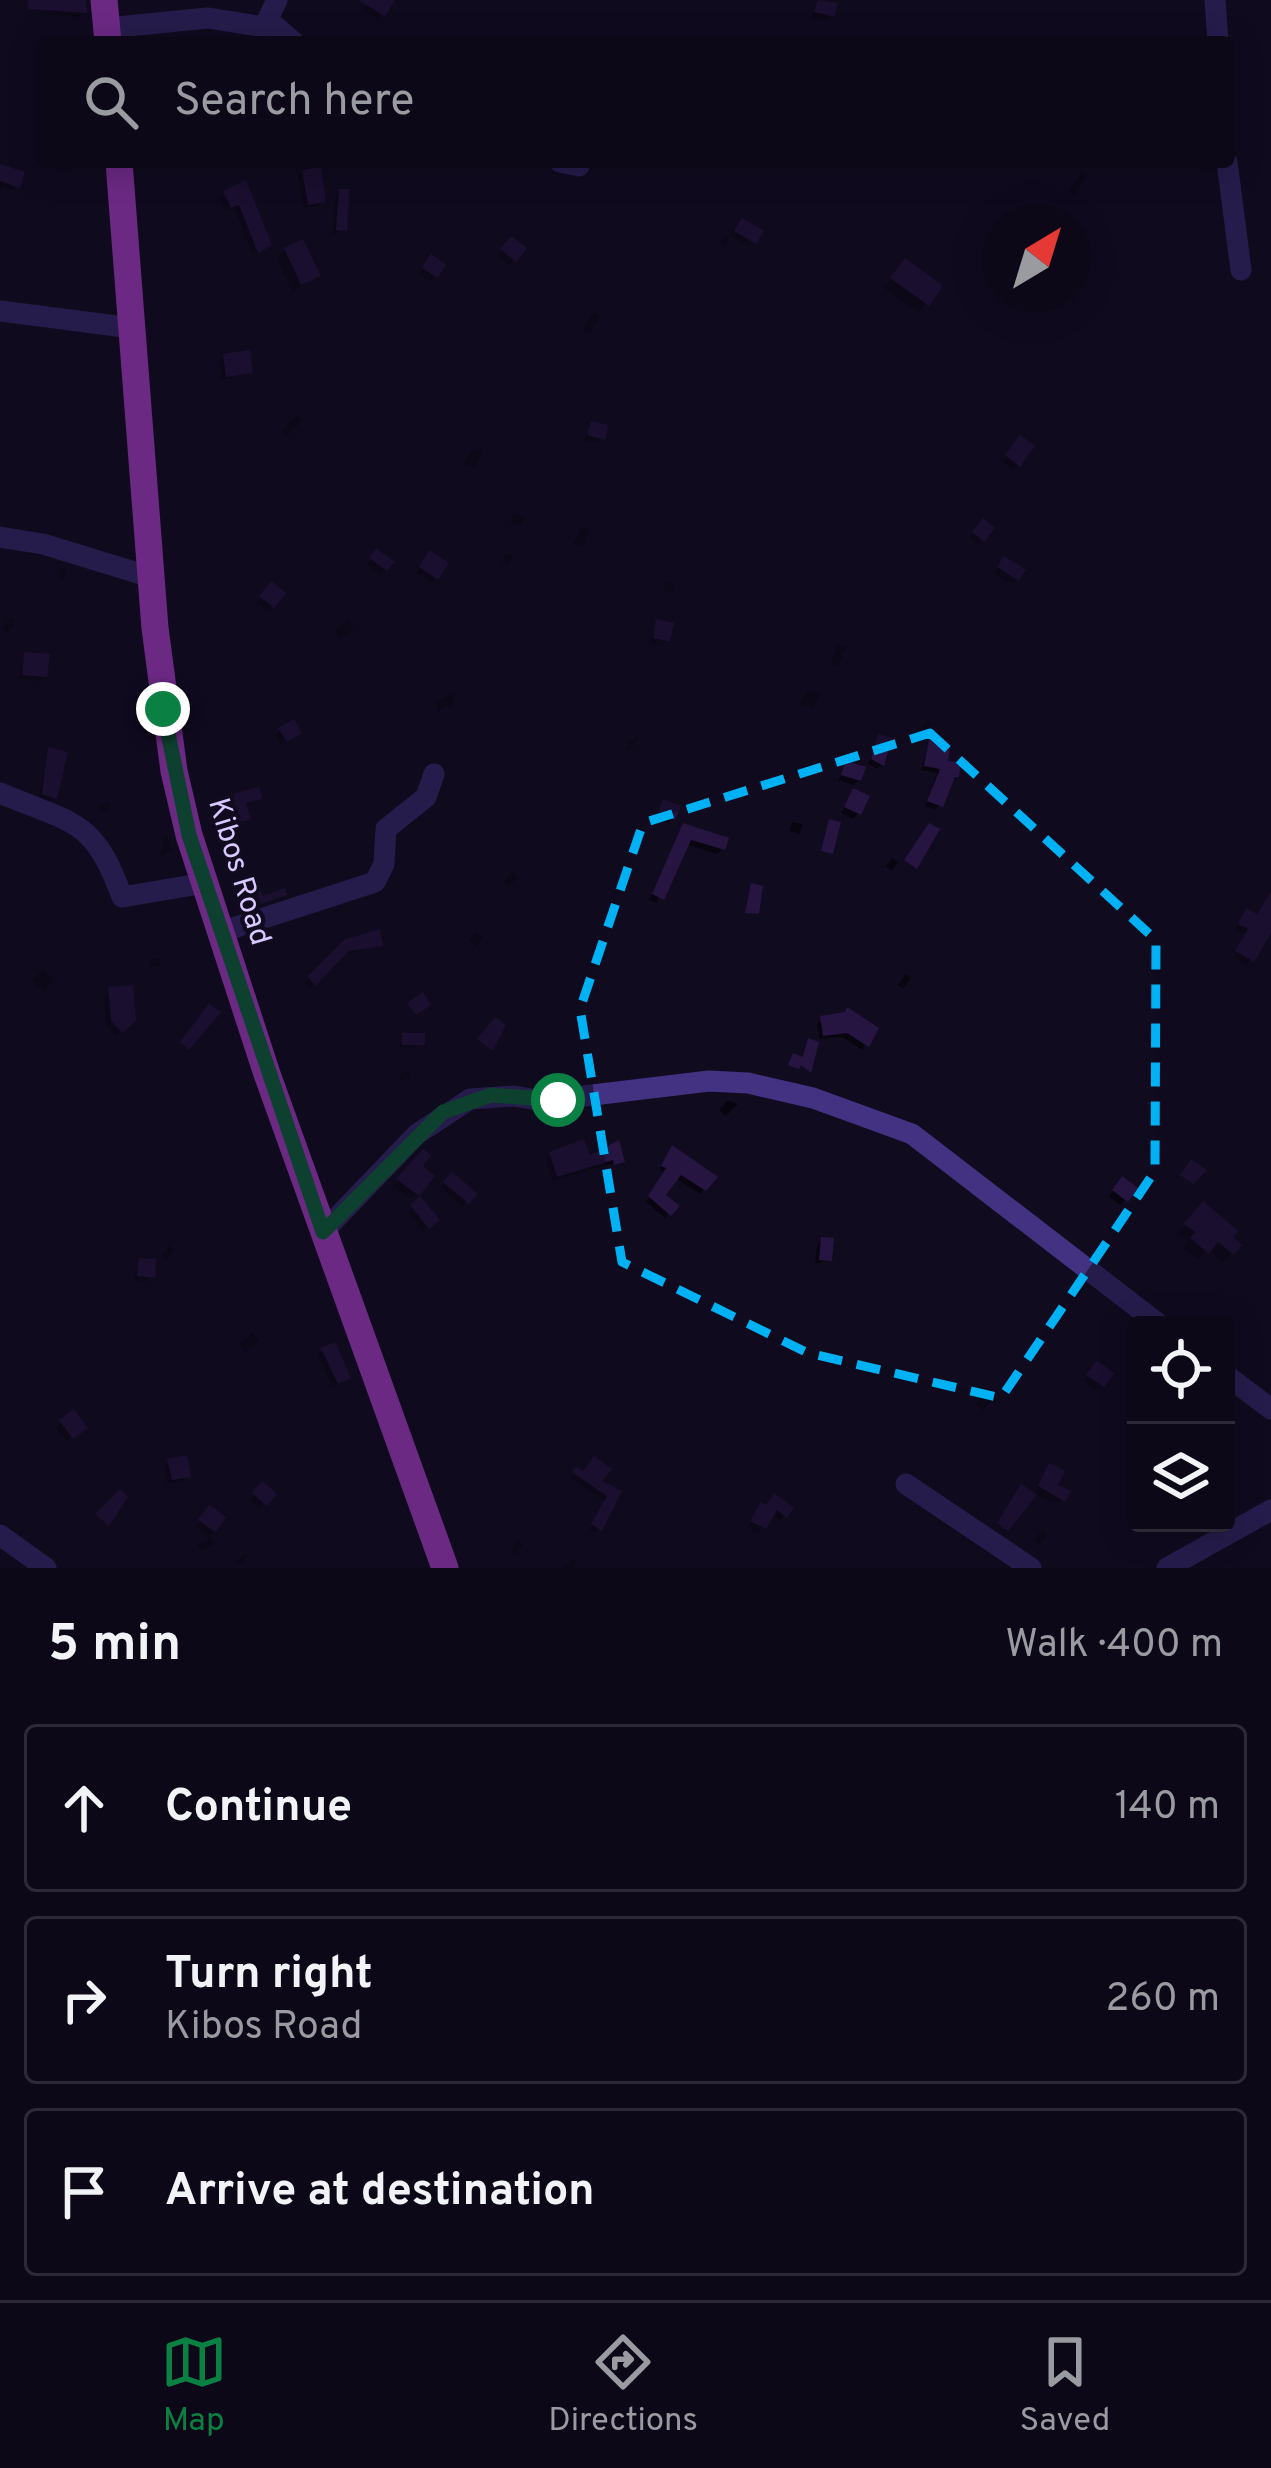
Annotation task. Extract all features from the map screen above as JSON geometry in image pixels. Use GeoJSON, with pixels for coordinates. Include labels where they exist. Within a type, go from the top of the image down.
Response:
{"type":"FeatureCollection","features":[{"type":"Feature","properties":{"kind":"main road","name":"Kibos Road"},"geometry":{"type":"LineString","coordinates":[[119,168],[166,730],[221,932],[323,1232],[446,1568]]}},
{"type":"Feature","properties":{"kind":"street"},"geometry":{"type":"LineString","coordinates":[[1215,0],[1218,36]]}},
{"type":"Feature","properties":{"kind":"street"},"geometry":{"type":"LineString","coordinates":[[106,23],[208,18],[254,27],[273,11],[290,36]]}},
{"type":"Feature","properties":{"kind":"street"},"geometry":{"type":"LineString","coordinates":[[1228,168],[1241,270]]}},
{"type":"Feature","properties":{"kind":"street"},"geometry":{"type":"LineString","coordinates":[[0,311],[132,328]]}},
{"type":"Feature","properties":{"kind":"street"},"geometry":{"type":"LineString","coordinates":[[0,537],[43,544],[151,577]]}},
{"type":"Feature","properties":{"kind":"street"},"geometry":{"type":"LineString","coordinates":[[221,932],[375,881],[384,864],[386,829],[427,797],[434,774]]}},
{"type":"Feature","properties":{"kind":"street"},"geometry":{"type":"LineString","coordinates":[[0,793],[83,828],[105,850],[122,897],[205,883]]}},
{"type":"Feature","properties":{"kind":"street"},"geometry":{"type":"LineString","coordinates":[[323,1232],[417,1134],[470,1099],[514,1096],[543,1101],[710,1081],[748,1083],[813,1098],[912,1133],[1148,1316]]}},
{"type":"Feature","properties":{"kind":"street"},"geometry":{"type":"LineString","coordinates":[[1235,1382],[1271,1409]]}},
{"type":"Feature","properties":{"kind":"street"},"geometry":{"type":"LineString","coordinates":[[906,1484],[1031,1568]]}},
{"type":"Feature","properties":{"kind":"street"},"geometry":{"type":"LineString","coordinates":[[1167,1568],[1271,1510]]}},
{"type":"Feature","properties":{"kind":"street"},"geometry":{"type":"LineString","coordinates":[[0,1535],[46,1568]]}},
{"type":"Feature","properties":{"kind":"highlighted area"},"geometry":{"type":"Polygon","coordinates":[[[930,733],[1156,940],[1155,1171],[1001,1398],[808,1353],[622,1262],[580,1009],[643,823],[930,733]]]}},
{"type":"Feature","properties":{"kind":"building"},"geometry":{"type":"Polygon","coordinates":[[[28,0],[86,0],[87,13],[28,9],[28,0]]]}},
{"type":"Feature","properties":{"kind":"building"},"geometry":{"type":"Polygon","coordinates":[[[358,0],[395,0],[385,16],[358,0]]]}},
{"type":"Feature","properties":{"kind":"building"},"geometry":{"type":"Polygon","coordinates":[[[818,0],[838,3],[834,17],[814,12],[818,0]]]}},
{"type":"Feature","properties":{"kind":"building"},"geometry":{"type":"Polygon","coordinates":[[[0,164],[25,172],[20,188],[0,181],[0,164]]]}},
{"type":"Feature","properties":{"kind":"building"},"geometry":{"type":"Polygon","coordinates":[[[321,168],[326,202],[308,205],[302,170],[321,168]]]}},
{"type":"Feature","properties":{"kind":"building"},"geometry":{"type":"Polygon","coordinates":[[[246,180],[272,245],[258,253],[239,205],[231,208],[223,191],[246,180]]]}},
{"type":"Feature","properties":{"kind":"building"},"geometry":{"type":"Polygon","coordinates":[[[339,189],[349,189],[347,231],[336,230],[339,189]]]}},
{"type":"Feature","properties":{"kind":"building"},"geometry":{"type":"Polygon","coordinates":[[[742,218],[764,231],[756,244],[734,231],[742,218]]]}},
{"type":"Feature","properties":{"kind":"building"},"geometry":{"type":"Polygon","coordinates":[[[511,236],[527,248],[516,262],[500,249],[511,236]]]}},
{"type":"Feature","properties":{"kind":"building"},"geometry":{"type":"Polygon","coordinates":[[[303,239],[321,276],[301,285],[284,248],[303,239]]]}},
{"type":"Feature","properties":{"kind":"building"},"geometry":{"type":"Polygon","coordinates":[[[431,254],[446,264],[438,278],[422,268],[431,254]]]}},
{"type":"Feature","properties":{"kind":"building"},"geometry":{"type":"Polygon","coordinates":[[[905,258],[943,286],[929,306],[890,278],[905,258]]]}},
{"type":"Feature","properties":{"kind":"building"},"geometry":{"type":"Polygon","coordinates":[[[250,350],[253,373],[226,377],[223,354],[250,350]]]}},
{"type":"Feature","properties":{"kind":"building"},"geometry":{"type":"Polygon","coordinates":[[[591,421],[608,425],[605,440],[587,435],[591,421]]]}},
{"type":"Feature","properties":{"kind":"building"},"geometry":{"type":"Polygon","coordinates":[[[1020,435],[1035,446],[1020,467],[1005,455],[1020,435]]]}},
{"type":"Feature","properties":{"kind":"building"},"geometry":{"type":"Polygon","coordinates":[[[983,518],[995,528],[984,542],[972,532],[983,518]]]}},
{"type":"Feature","properties":{"kind":"building"},"geometry":{"type":"Polygon","coordinates":[[[376,548],[395,562],[387,571],[369,558],[376,548]]]}},
{"type":"Feature","properties":{"kind":"building"},"geometry":{"type":"Polygon","coordinates":[[[429,550],[449,563],[438,580],[419,567],[429,550]]]}},
{"type":"Feature","properties":{"kind":"building"},"geometry":{"type":"Polygon","coordinates":[[[1004,556],[1026,570],[1019,581],[997,567],[1004,556]]]}},
{"type":"Feature","properties":{"kind":"building"},"geometry":{"type":"Polygon","coordinates":[[[271,581],[286,593],[274,608],[259,596],[271,581]]]}},
{"type":"Feature","properties":{"kind":"building"},"geometry":{"type":"Polygon","coordinates":[[[656,619],[674,623],[670,642],[653,638],[656,619]]]}},
{"type":"Feature","properties":{"kind":"building"},"geometry":{"type":"Polygon","coordinates":[[[24,652],[50,654],[47,677],[22,675],[24,652]]]}},
{"type":"Feature","properties":{"kind":"building"},"geometry":{"type":"Polygon","coordinates":[[[294,719],[302,733],[287,742],[278,728],[294,719]]]}},
{"type":"Feature","properties":{"kind":"building"},"geometry":{"type":"Polygon","coordinates":[[[878,734],[892,738],[884,766],[871,759],[878,734]]]}},
{"type":"Feature","properties":{"kind":"building"},"geometry":{"type":"Polygon","coordinates":[[[929,740],[951,744],[948,761],[961,762],[959,777],[943,807],[927,801],[940,769],[924,766],[929,740]]]}},
{"type":"Feature","properties":{"kind":"building"},"geometry":{"type":"Polygon","coordinates":[[[48,747],[68,752],[57,799],[42,794],[48,747]]]}},
{"type":"Feature","properties":{"kind":"building"},"geometry":{"type":"Polygon","coordinates":[[[846,761],[866,767],[861,781],[841,775],[846,761]]]}},
{"type":"Feature","properties":{"kind":"building"},"geometry":{"type":"Polygon","coordinates":[[[259,787],[262,799],[246,803],[251,819],[235,823],[228,795],[259,787]]]}},
{"type":"Feature","properties":{"kind":"building"},"geometry":{"type":"Polygon","coordinates":[[[853,788],[870,796],[861,815],[844,807],[853,788]]]}},
{"type":"Feature","properties":{"kind":"building"},"geometry":{"type":"Polygon","coordinates":[[[663,799],[681,806],[675,820],[658,812],[663,799]]]}},
{"type":"Feature","properties":{"kind":"building"},"geometry":{"type":"Polygon","coordinates":[[[829,819],[841,822],[833,854],[821,851],[829,819]]]}},
{"type":"Feature","properties":{"kind":"building"},"geometry":{"type":"Polygon","coordinates":[[[683,823],[729,838],[725,850],[691,840],[664,900],[652,894],[683,823]]]}},
{"type":"Feature","properties":{"kind":"building"},"geometry":{"type":"Polygon","coordinates":[[[929,823],[940,829],[917,869],[904,860],[929,823]]]}},
{"type":"Feature","properties":{"kind":"building"},"geometry":{"type":"Polygon","coordinates":[[[751,883],[763,886],[759,914],[745,913],[751,883]]]}},
{"type":"Feature","properties":{"kind":"building"},"geometry":{"type":"Polygon","coordinates":[[[285,888],[287,895],[251,907],[246,893],[260,889],[263,896],[285,888]]]}},
{"type":"Feature","properties":{"kind":"building"},"geometry":{"type":"Polygon","coordinates":[[[1271,892],[1271,933],[1254,962],[1235,951],[1248,929],[1238,924],[1246,908],[1257,914],[1271,892]]]}},
{"type":"Feature","properties":{"kind":"building"},"geometry":{"type":"Polygon","coordinates":[[[380,929],[383,946],[349,951],[315,986],[308,976],[344,940],[380,929]]]}},
{"type":"Feature","properties":{"kind":"building"},"geometry":{"type":"Polygon","coordinates":[[[133,985],[136,1020],[123,1033],[111,1021],[108,987],[133,985]]]}},
{"type":"Feature","properties":{"kind":"building"},"geometry":{"type":"Polygon","coordinates":[[[423,992],[431,1005],[416,1015],[407,1003],[423,992]]]}},
{"type":"Feature","properties":{"kind":"building"},"geometry":{"type":"Polygon","coordinates":[[[209,1004],[221,1012],[189,1050],[180,1042],[209,1004]]]}},
{"type":"Feature","properties":{"kind":"building"},"geometry":{"type":"Polygon","coordinates":[[[847,1007],[879,1028],[869,1047],[847,1033],[823,1036],[820,1016],[845,1012],[847,1007]]]}},
{"type":"Feature","properties":{"kind":"building"},"geometry":{"type":"Polygon","coordinates":[[[495,1017],[506,1025],[493,1051],[477,1039],[495,1017]]]}},
{"type":"Feature","properties":{"kind":"building"},"geometry":{"type":"Polygon","coordinates":[[[402,1033],[425,1033],[425,1045],[402,1045],[402,1033]]]}},
{"type":"Feature","properties":{"kind":"building"},"geometry":{"type":"Polygon","coordinates":[[[808,1038],[819,1042],[811,1073],[801,1065],[799,1069],[788,1065],[793,1053],[803,1057],[808,1038]]]}},
{"type":"Feature","properties":{"kind":"building"},"geometry":{"type":"Polygon","coordinates":[[[584,1139],[590,1155],[619,1140],[625,1162],[614,1165],[613,1160],[557,1177],[549,1152],[584,1139]]]}},
{"type":"Feature","properties":{"kind":"building"},"geometry":{"type":"Polygon","coordinates":[[[672,1145],[718,1177],[706,1191],[681,1175],[666,1195],[680,1206],[671,1216],[648,1196],[666,1168],[661,1166],[672,1145]]]}},
{"type":"Feature","properties":{"kind":"building"},"geometry":{"type":"Polygon","coordinates":[[[423,1149],[431,1155],[423,1166],[435,1176],[419,1196],[396,1179],[423,1149]]]}},
{"type":"Feature","properties":{"kind":"building"},"geometry":{"type":"Polygon","coordinates":[[[1191,1159],[1207,1170],[1193,1184],[1180,1175],[1191,1159]]]}},
{"type":"Feature","properties":{"kind":"building"},"geometry":{"type":"Polygon","coordinates":[[[452,1172],[478,1194],[469,1204],[443,1182],[452,1172]]]}},
{"type":"Feature","properties":{"kind":"building"},"geometry":{"type":"Polygon","coordinates":[[[1122,1176],[1138,1188],[1128,1202],[1112,1190],[1122,1176]]]}},
{"type":"Feature","properties":{"kind":"building"},"geometry":{"type":"Polygon","coordinates":[[[420,1196],[440,1220],[429,1229],[410,1205],[420,1196]]]}},
{"type":"Feature","properties":{"kind":"building"},"geometry":{"type":"Polygon","coordinates":[[[1203,1201],[1238,1231],[1233,1237],[1242,1245],[1234,1255],[1218,1242],[1209,1254],[1190,1238],[1195,1232],[1184,1224],[1203,1201]]]}},
{"type":"Feature","properties":{"kind":"building"},"geometry":{"type":"Polygon","coordinates":[[[821,1237],[834,1238],[832,1261],[819,1260],[821,1237]]]}},
{"type":"Feature","properties":{"kind":"building"},"geometry":{"type":"Polygon","coordinates":[[[139,1258],[156,1259],[155,1278],[137,1276],[139,1258]]]}},
{"type":"Feature","properties":{"kind":"building"},"geometry":{"type":"Polygon","coordinates":[[[335,1342],[351,1378],[338,1384],[321,1348],[335,1342]]]}},
{"type":"Feature","properties":{"kind":"building"},"geometry":{"type":"Polygon","coordinates":[[[1097,1361],[1114,1373],[1104,1387],[1086,1375],[1097,1361]]]}},
{"type":"Feature","properties":{"kind":"building"},"geometry":{"type":"Polygon","coordinates":[[[74,1409],[88,1428],[73,1439],[59,1420],[74,1409]]]}},
{"type":"Feature","properties":{"kind":"building"},"geometry":{"type":"Polygon","coordinates":[[[187,1455],[191,1477],[172,1480],[167,1459],[187,1455]]]}},
{"type":"Feature","properties":{"kind":"building"},"geometry":{"type":"Polygon","coordinates":[[[594,1456],[612,1469],[602,1481],[622,1491],[602,1531],[591,1524],[607,1496],[572,1472],[575,1467],[583,1471],[594,1456]]]}},
{"type":"Feature","properties":{"kind":"building"},"geometry":{"type":"Polygon","coordinates":[[[1049,1463],[1065,1471],[1058,1485],[1071,1491],[1065,1502],[1038,1486],[1049,1463]]]}},
{"type":"Feature","properties":{"kind":"building"},"geometry":{"type":"Polygon","coordinates":[[[262,1481],[277,1494],[267,1506],[252,1493],[262,1481]]]}},
{"type":"Feature","properties":{"kind":"building"},"geometry":{"type":"Polygon","coordinates":[[[1021,1484],[1037,1495],[1008,1531],[997,1523],[1021,1484]]]}},
{"type":"Feature","properties":{"kind":"building"},"geometry":{"type":"Polygon","coordinates":[[[120,1489],[128,1497],[109,1526],[95,1514],[120,1489]]]}},
{"type":"Feature","properties":{"kind":"building"},"geometry":{"type":"Polygon","coordinates":[[[774,1493],[794,1508],[787,1518],[777,1510],[766,1529],[750,1521],[761,1502],[766,1505],[774,1493]]]}},
{"type":"Feature","properties":{"kind":"building"},"geometry":{"type":"Polygon","coordinates":[[[209,1505],[226,1517],[215,1532],[198,1520],[209,1505]]]}},
{"type":"Feature","properties":{"kind":"route"},"geometry":{"type":"LineString","coordinates":[[163,709],[189,835],[323,1232],[443,1112],[491,1095],[558,1100]]}}]}
